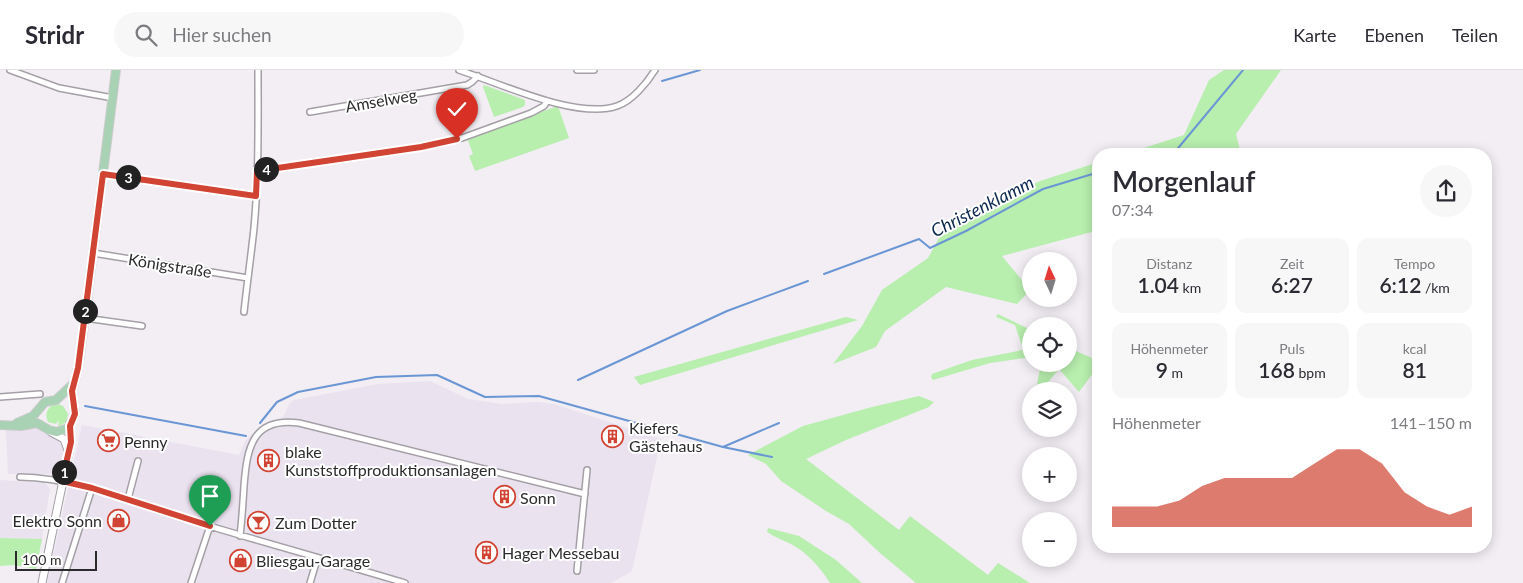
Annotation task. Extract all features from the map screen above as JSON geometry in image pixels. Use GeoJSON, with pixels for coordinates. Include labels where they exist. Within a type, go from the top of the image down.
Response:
{"type":"FeatureCollection","features":[{"type":"Feature","properties":{"kind":"main road"},"geometry":{"type":"LineString","coordinates":[[72,385],[53,400],[42,412],[42,422],[47,428],[61,431],[71,422],[75,414],[72,400],[72,385],[78,368],[85,318],[116,70]]}},
{"type":"Feature","properties":{"kind":"main road"},"geometry":{"type":"LineString","coordinates":[[3,425],[33,416],[45,402],[53,400],[62,401],[69,405],[72,411],[71,442],[42,583]]}},
{"type":"Feature","properties":{"kind":"main road"},"geometry":{"type":"LineString","coordinates":[[3,425],[21,426],[37,423],[64,439],[69,453]]}},
{"type":"Feature","properties":{"kind":"street"},"geometry":{"type":"LineString","coordinates":[[10,70],[58,88],[113,98]]}},
{"type":"Feature","properties":{"kind":"street"},"geometry":{"type":"LineString","coordinates":[[244,312],[256,196],[258,70]]}},
{"type":"Feature","properties":{"kind":"street"},"geometry":{"type":"LineString","coordinates":[[459,70],[547,101],[596,109],[620,105],[632,96],[655,70]]}},
{"type":"Feature","properties":{"kind":"street"},"geometry":{"type":"LineString","coordinates":[[577,70],[594,70]]}},
{"type":"Feature","properties":{"kind":"street","name":"Amselweg"},"geometry":{"type":"LineString","coordinates":[[310,112],[467,85],[478,76]]}},
{"type":"Feature","properties":{"kind":"street"},"geometry":{"type":"LineString","coordinates":[[257,171],[438,144],[462,138],[531,112],[544,106],[547,101]]}},
{"type":"Feature","properties":{"kind":"street"},"geometry":{"type":"LineString","coordinates":[[103,174],[256,196]]}},
{"type":"Feature","properties":{"kind":"street","name":"Königstraße"},"geometry":{"type":"LineString","coordinates":[[92,253],[248,278]]}},
{"type":"Feature","properties":{"kind":"street"},"geometry":{"type":"LineString","coordinates":[[85,318],[142,326]]}},
{"type":"Feature","properties":{"kind":"street"},"geometry":{"type":"LineString","coordinates":[[0,397],[40,394]]}},
{"type":"Feature","properties":{"kind":"street"},"geometry":{"type":"LineString","coordinates":[[240,536],[245,470],[249,448],[262,429],[277,422],[299,423],[585,494]]}},
{"type":"Feature","properties":{"kind":"street"},"geometry":{"type":"LineString","coordinates":[[128,500],[138,461]]}},
{"type":"Feature","properties":{"kind":"street"},"geometry":{"type":"LineString","coordinates":[[577,571],[587,470]]}},
{"type":"Feature","properties":{"kind":"street"},"geometry":{"type":"LineString","coordinates":[[20,477],[62,481],[92,488],[240,536],[405,583]]}},
{"type":"Feature","properties":{"kind":"street"},"geometry":{"type":"LineString","coordinates":[[62,583],[92,488]]}},
{"type":"Feature","properties":{"kind":"street"},"geometry":{"type":"LineString","coordinates":[[191,583],[210,526]]}},
{"type":"Feature","properties":{"kind":"street"},"geometry":{"type":"LineString","coordinates":[[310,583],[316,563],[315,557]]}},
{"type":"Feature","properties":{"kind":"shaded area"},"geometry":{"type":"Polygon","coordinates":[[[430,381],[468,399],[502,404],[538,402],[554,404],[661,439],[632,571],[611,583],[47,583],[82,425],[239,455],[246,440],[255,431],[264,424],[283,417],[290,403],[294,400],[378,384],[430,381]]]}},
{"type":"Feature","properties":{"kind":"shaded area"},"geometry":{"type":"Polygon","coordinates":[[[39,428],[63,443],[64,451],[60,470],[56,474],[8,474],[6,430],[39,428]]]}},
{"type":"Feature","properties":{"kind":"shaded area"},"geometry":{"type":"Polygon","coordinates":[[[0,480],[45,483],[50,489],[42,539],[0,538],[0,480]]]}},
{"type":"Feature","properties":{"kind":"green space"},"geometry":{"type":"Polygon","coordinates":[[[1224,70],[1281,70],[1236,134],[1240,148],[1144,148],[1184,135],[1209,80],[1224,70]]]}},
{"type":"Feature","properties":{"kind":"green space"},"geometry":{"type":"Polygon","coordinates":[[[484,85],[525,100],[525,105],[494,117],[483,87],[484,85]]]}},
{"type":"Feature","properties":{"kind":"green space"},"geometry":{"type":"Polygon","coordinates":[[[558,106],[569,138],[475,171],[469,156],[473,154],[467,138],[558,106]]]}},
{"type":"Feature","properties":{"kind":"green space"},"geometry":{"type":"Polygon","coordinates":[[[1092,164],[1092,232],[1002,256],[1022,280],[1022,299],[1017,304],[946,287],[885,331],[876,347],[833,364],[862,326],[882,290],[928,258],[945,227],[1040,181],[1092,164]]]}},
{"type":"Feature","properties":{"kind":"green space"},"geometry":{"type":"Polygon","coordinates":[[[998,314],[1022,326],[1022,346],[1015,325],[996,317],[998,314]]]}},
{"type":"Feature","properties":{"kind":"green space"},"geometry":{"type":"Polygon","coordinates":[[[846,317],[858,320],[640,385],[634,377],[846,317]]]}},
{"type":"Feature","properties":{"kind":"green space"},"geometry":{"type":"Polygon","coordinates":[[[1022,349],[1022,358],[990,363],[933,380],[931,377],[932,374],[972,360],[1022,349]]]}},
{"type":"Feature","properties":{"kind":"green space"},"geometry":{"type":"Polygon","coordinates":[[[1077,351],[1092,358],[1092,374],[1079,392],[1077,390],[1077,382],[1070,382],[1062,372],[1077,372],[1077,351]]]}},
{"type":"Feature","properties":{"kind":"green space"},"geometry":{"type":"Polygon","coordinates":[[[1039,372],[1056,372],[1048,382],[1037,382],[1039,372]]]}},
{"type":"Feature","properties":{"kind":"green space"},"geometry":{"type":"Polygon","coordinates":[[[919,396],[934,402],[929,407],[846,440],[806,459],[899,530],[910,516],[988,575],[998,563],[1030,583],[916,583],[849,524],[781,481],[766,464],[748,455],[803,426],[919,396]]]}},
{"type":"Feature","properties":{"kind":"green space"},"geometry":{"type":"Polygon","coordinates":[[[58,404],[63,406],[68,414],[66,422],[59,426],[59,421],[56,424],[48,422],[46,416],[49,408],[58,404]]]}},
{"type":"Feature","properties":{"kind":"green space"},"geometry":{"type":"Polygon","coordinates":[[[768,528],[799,536],[836,560],[862,583],[830,583],[807,555],[767,532],[768,528]]]}},
{"type":"Feature","properties":{"kind":"green space"},"geometry":{"type":"Polygon","coordinates":[[[0,538],[42,539],[36,569],[14,565],[0,566],[0,538]]]}},
{"type":"Feature","properties":{"kind":"waterway"},"geometry":{"type":"LineString","coordinates":[[662,81],[700,70]]}},
{"type":"Feature","properties":{"kind":"waterway","name":"Christenklamm"},"geometry":{"type":"LineString","coordinates":[[1178,148],[1243,70]]}},
{"type":"Feature","properties":{"kind":"waterway","name":"Christenklamm"},"geometry":{"type":"LineString","coordinates":[[824,274],[919,239],[930,248],[966,231],[1043,189],[1092,174]]}},
{"type":"Feature","properties":{"kind":"waterway","name":"Christenklamm"},"geometry":{"type":"LineString","coordinates":[[578,380],[727,311],[808,281]]}},
{"type":"Feature","properties":{"kind":"waterway"},"geometry":{"type":"LineString","coordinates":[[260,423],[277,402],[298,392],[376,377],[437,375],[485,397],[539,396],[723,447],[772,457]]}},
{"type":"Feature","properties":{"kind":"waterway"},"geometry":{"type":"LineString","coordinates":[[85,406],[246,436]]}},
{"type":"Feature","properties":{"kind":"waterway"},"geometry":{"type":"LineString","coordinates":[[723,447],[779,423]]}},
{"type":"Feature","properties":{"kind":"place","name":"Kiefers Gästehaus"},"geometry":{"type":"Point","coordinates":[613,436]}},
{"type":"Feature","properties":{"kind":"place","name":"Penny"},"geometry":{"type":"Point","coordinates":[108,441]}},
{"type":"Feature","properties":{"kind":"place","name":"blake Kunststoffproduktionsanlagen"},"geometry":{"type":"Point","coordinates":[269,460]}},
{"type":"Feature","properties":{"kind":"place","name":"Sonn"},"geometry":{"type":"Point","coordinates":[504,497]}},
{"type":"Feature","properties":{"kind":"place","name":"Elektro Sonn"},"geometry":{"type":"Point","coordinates":[118,520]}},
{"type":"Feature","properties":{"kind":"place","name":"Zum Dotter"},"geometry":{"type":"Point","coordinates":[259,522]}},
{"type":"Feature","properties":{"kind":"place","name":"Hager Messebau"},"geometry":{"type":"Point","coordinates":[486,552]}},
{"type":"Feature","properties":{"kind":"place","name":"Bliesgau-Garage"},"geometry":{"type":"Point","coordinates":[240,560]}},
{"type":"Feature","properties":{"kind":"route"},"geometry":{"type":"LineString","coordinates":[[210,526],[92,488],[62,481],[71,442],[70,426],[75,414],[72,400],[72,385],[78,368],[103,174],[256,196],[257,171],[421,147],[457,139]]}}]}
